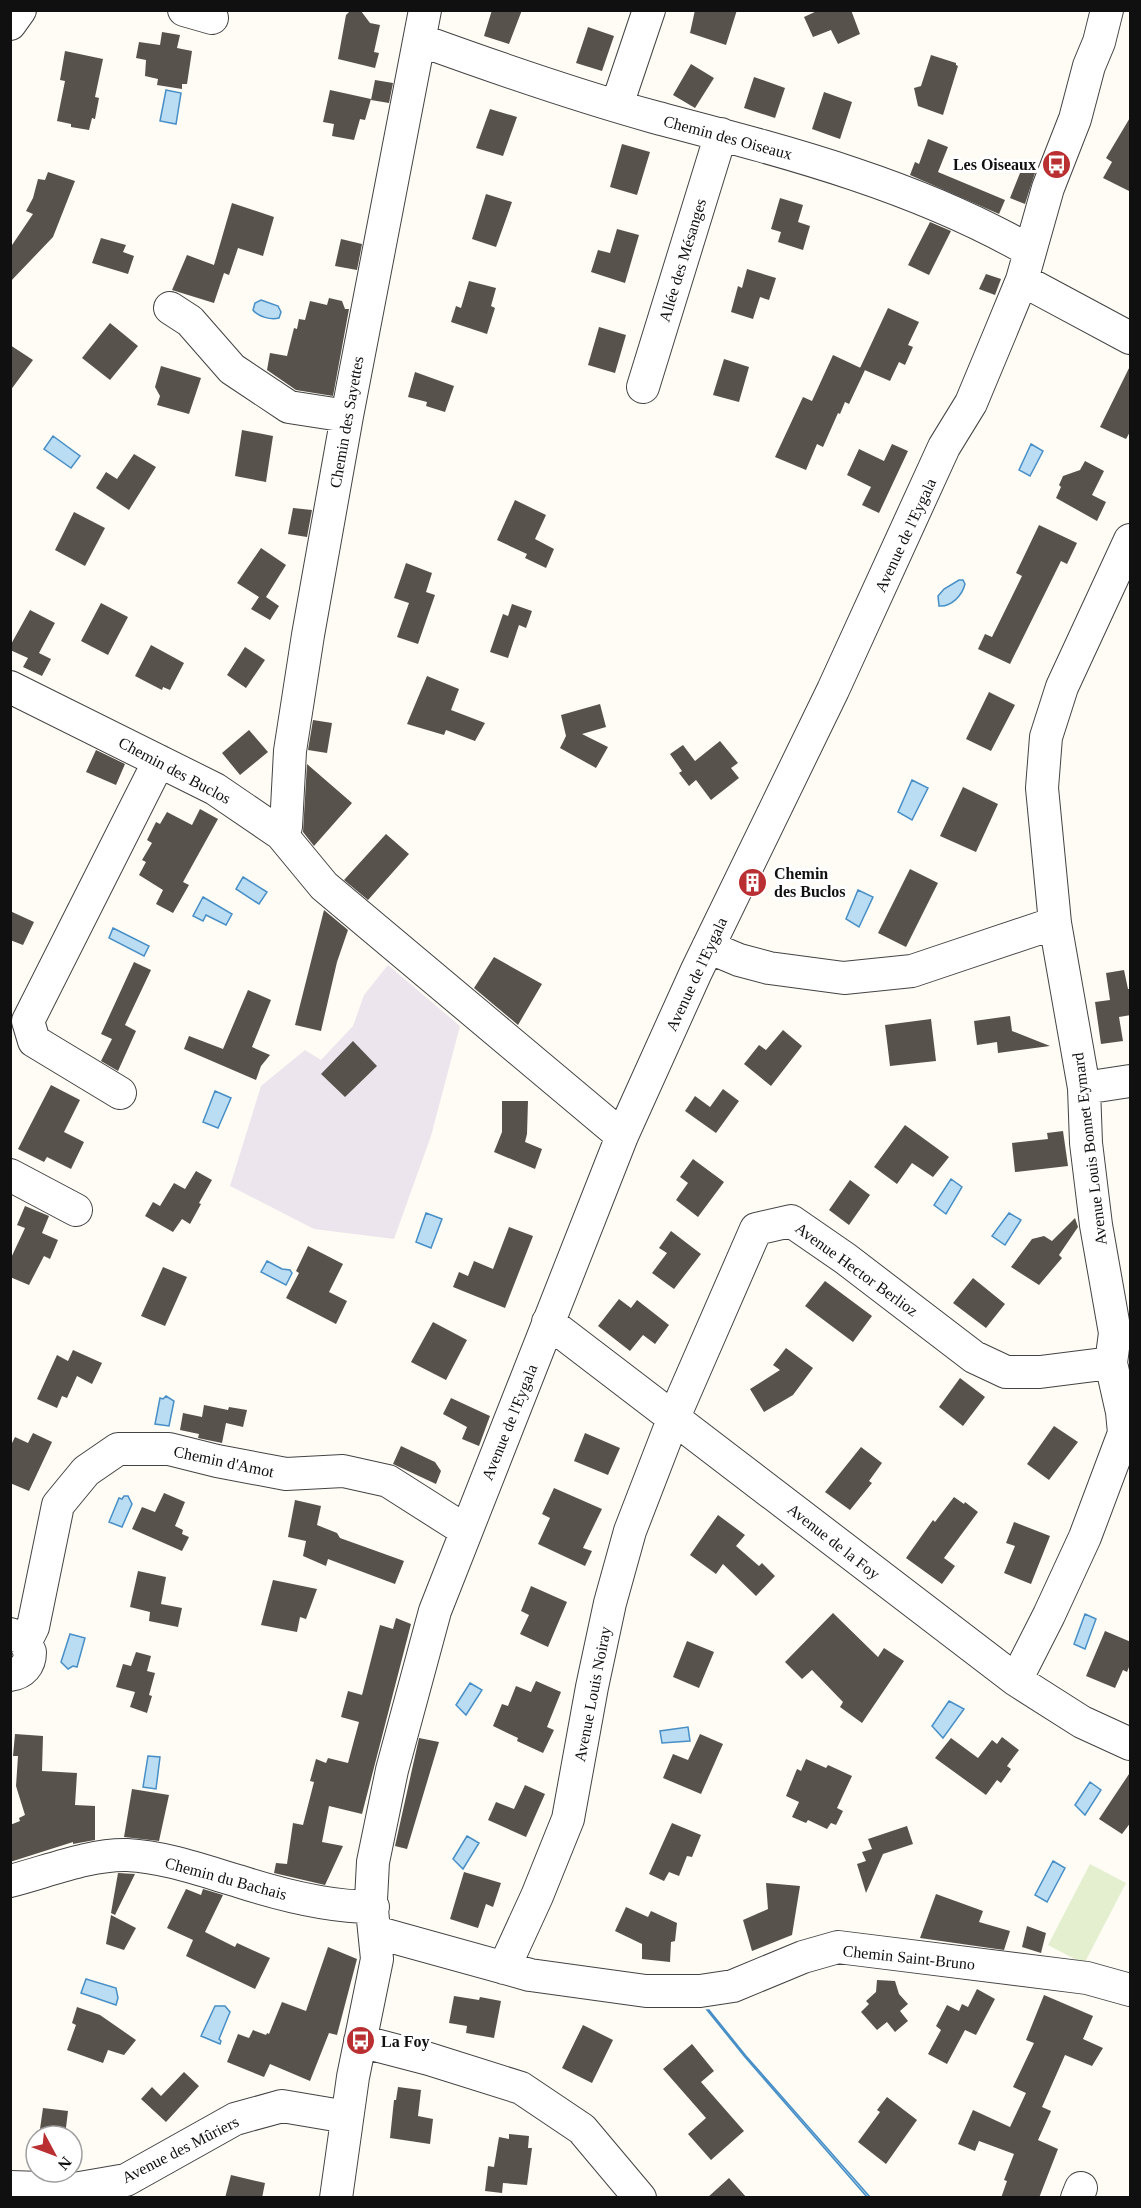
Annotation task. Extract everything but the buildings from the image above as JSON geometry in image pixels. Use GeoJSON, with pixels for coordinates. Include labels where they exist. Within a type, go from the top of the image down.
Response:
{"type":"FeatureCollection","features":[{"type":"Feature","properties":{"kind":"street"},"geometry":{"type":"LineString","coordinates":[[10,24],[20,10]]}},
{"type":"Feature","properties":{"kind":"street"},"geometry":{"type":"LineString","coordinates":[[617,105],[649,10]]}},
{"type":"Feature","properties":{"kind":"street","name":"Avenue de l'Eygala"},"geometry":{"type":"LineString","coordinates":[[336,2198],[360,2041],[377,1959],[373,1862],[392,1770],[435,1611],[622,1136],[708,947],[833,690],[944,447],[971,403],[1022,280],[1050,182],[1075,119],[1107,10]]}},
{"type":"Feature","properties":{"kind":"street","name":"Avenue de l'Eygala"},"geometry":{"type":"LineString","coordinates":[[1099,42],[1115,22],[1121,10]]}},
{"type":"Feature","properties":{"kind":"street","name":"Chemin des Oiseaux"},"geometry":{"type":"LineString","coordinates":[[423,25],[503,70],[617,105],[764,145],[926,199],[990,227],[1030,250]]}},
{"type":"Feature","properties":{"kind":"street","name":"Chemin des Sayettes"},"geometry":{"type":"LineString","coordinates":[[281,834],[286,827],[290,751],[308,635],[347,416],[423,25]]}},
{"type":"Feature","properties":{"kind":"street","name":"Allée des Mésanges"},"geometry":{"type":"LineString","coordinates":[[643,387],[721,134]]}},
{"type":"Feature","properties":{"kind":"street"},"geometry":{"type":"LineString","coordinates":[[1022,280],[1131,338]]}},
{"type":"Feature","properties":{"kind":"street"},"geometry":{"type":"LineString","coordinates":[[170,308],[190,321],[232,369],[288,407],[347,416]]}},
{"type":"Feature","properties":{"kind":"street","name":"Avenue Louis Bonnet Eymard"},"geometry":{"type":"LineString","coordinates":[[1016,1680],[1085,1537],[1124,1433],[1111,1363],[1115,1333],[1096,1225],[1086,1143],[1084,1088],[1055,923],[1042,788],[1046,736],[1062,687],[1131,540]]}},
{"type":"Feature","properties":{"kind":"street","name":"Chemin des Buclos"},"geometry":{"type":"LineString","coordinates":[[10,687],[215,789],[281,834],[324,886],[622,1136]]}},
{"type":"Feature","properties":{"kind":"street"},"geometry":{"type":"LineString","coordinates":[[120,1092],[34,1041],[28,1021],[159,761]]}},
{"type":"Feature","properties":{"kind":"street"},"geometry":{"type":"LineString","coordinates":[[708,947],[739,960],[769,968],[844,978],[912,971],[1055,923]]}},
{"type":"Feature","properties":{"kind":"street"},"geometry":{"type":"LineString","coordinates":[[1084,1088],[1131,1081]]}},
{"type":"Feature","properties":{"kind":"street"},"geometry":{"type":"LineString","coordinates":[[10,1175],[76,1210]]}},
{"type":"Feature","properties":{"kind":"street","name":"Avenue Hector Berlioz"},"geometry":{"type":"LineString","coordinates":[[674,1417],[756,1229],[791,1221],[846,1258],[974,1357],[1006,1372],[1040,1372],[1111,1363]]}},
{"type":"Feature","properties":{"kind":"street","name":"Avenue de la Foy"},"geometry":{"type":"LineString","coordinates":[[548,1322],[1016,1680],[1082,1722],[1131,1744]]}},
{"type":"Feature","properties":{"kind":"street","name":"Avenue Louis Noiray"},"geometry":{"type":"LineString","coordinates":[[504,1968],[537,1896],[568,1819],[610,1603],[630,1531],[674,1417]]}},
{"type":"Feature","properties":{"kind":"street","name":"Chemin d'Amot"},"geometry":{"type":"LineString","coordinates":[[10,1675],[21,1672],[28,1663],[30,1652],[18,1638],[33,1627],[58,1505],[86,1471],[118,1449],[169,1449],[286,1474],[343,1472],[388,1481],[465,1530]]}},
{"type":"Feature","properties":{"kind":"street","name":"Chemin du Bachais"},"geometry":{"type":"LineString","coordinates":[[10,1881],[101,1857],[126,1855],[176,1862],[304,1899],[355,1907],[374,1919]]}},
{"type":"Feature","properties":{"kind":"street","name":"Chemin Saint-Bruno"},"geometry":{"type":"LineString","coordinates":[[374,1919],[504,1968],[530,1975],[646,1991],[700,1991],[733,1986],[804,1957],[838,1947],[1087,1978],[1131,1990]]}},
{"type":"Feature","properties":{"kind":"street"},"geometry":{"type":"LineString","coordinates":[[360,2041],[429,2059],[520,2088],[582,2129],[640,2198]]}},
{"type":"Feature","properties":{"kind":"street","name":"Avenue des Mûriers"},"geometry":{"type":"LineString","coordinates":[[10,2187],[74,2189],[126,2180],[235,2118],[282,2106],[347,2117]]}},
{"type":"Feature","properties":{"kind":"shaded area"},"geometry":{"type":"Polygon","coordinates":[[[388,965],[460,1026],[431,1136],[394,1239],[314,1229],[230,1186],[261,1086],[305,1050],[321,1060],[353,1026],[364,995],[388,965]]]}},
{"type":"Feature","properties":{"kind":"green space"},"geometry":{"type":"Polygon","coordinates":[[[1090,1864],[1126,1883],[1084,1964],[1048,1945],[1090,1864]]]}},
{"type":"Feature","properties":{"kind":"water"},"geometry":{"type":"Polygon","coordinates":[[[166,90],[181,93],[176,124],[160,121],[166,90]]]}},
{"type":"Feature","properties":{"kind":"water"},"geometry":{"type":"Polygon","coordinates":[[[261,300],[278,306],[281,312],[279,318],[265,317],[253,310],[255,303],[261,300]]]}},
{"type":"Feature","properties":{"kind":"water"},"geometry":{"type":"Polygon","coordinates":[[[53,436],[80,456],[71,468],[44,449],[53,436]]]}},
{"type":"Feature","properties":{"kind":"water"},"geometry":{"type":"Polygon","coordinates":[[[1031,444],[1043,451],[1030,476],[1019,470],[1031,444]]]}},
{"type":"Feature","properties":{"kind":"water"},"geometry":{"type":"Polygon","coordinates":[[[963,580],[965,584],[959,596],[948,605],[939,606],[938,596],[944,589],[963,580]]]}},
{"type":"Feature","properties":{"kind":"water"},"geometry":{"type":"Polygon","coordinates":[[[912,780],[928,788],[912,820],[898,812],[912,780]]]}},
{"type":"Feature","properties":{"kind":"water"},"geometry":{"type":"Polygon","coordinates":[[[243,877],[267,892],[259,904],[236,889],[243,877]]]}},
{"type":"Feature","properties":{"kind":"water"},"geometry":{"type":"Polygon","coordinates":[[[858,890],[873,897],[859,927],[846,919],[858,890]]]}},
{"type":"Feature","properties":{"kind":"water"},"geometry":{"type":"Polygon","coordinates":[[[203,897],[232,914],[226,925],[206,915],[203,921],[193,916],[203,897]]]}},
{"type":"Feature","properties":{"kind":"water"},"geometry":{"type":"Polygon","coordinates":[[[113,928],[149,946],[144,956],[109,938],[113,928]]]}},
{"type":"Feature","properties":{"kind":"water"},"geometry":{"type":"Polygon","coordinates":[[[215,1091],[231,1098],[218,1128],[203,1122],[215,1091]]]}},
{"type":"Feature","properties":{"kind":"water"},"geometry":{"type":"Polygon","coordinates":[[[951,1179],[962,1187],[946,1214],[934,1205],[951,1179]]]}},
{"type":"Feature","properties":{"kind":"water"},"geometry":{"type":"Polygon","coordinates":[[[426,1213],[442,1219],[431,1248],[416,1242],[426,1213]]]}},
{"type":"Feature","properties":{"kind":"water"},"geometry":{"type":"Polygon","coordinates":[[[1009,1213],[1021,1220],[1005,1245],[992,1236],[1009,1213]]]}},
{"type":"Feature","properties":{"kind":"water"},"geometry":{"type":"Polygon","coordinates":[[[267,1261],[282,1269],[290,1270],[292,1273],[286,1285],[261,1272],[267,1261]]]}},
{"type":"Feature","properties":{"kind":"water"},"geometry":{"type":"Polygon","coordinates":[[[166,1396],[174,1401],[169,1426],[155,1424],[160,1398],[163,1399],[166,1396]]]}},
{"type":"Feature","properties":{"kind":"water"},"geometry":{"type":"Polygon","coordinates":[[[128,1496],[132,1504],[122,1527],[109,1522],[119,1498],[122,1499],[128,1496]]]}},
{"type":"Feature","properties":{"kind":"water"},"geometry":{"type":"Polygon","coordinates":[[[1085,1614],[1096,1619],[1085,1649],[1074,1644],[1085,1614]]]}},
{"type":"Feature","properties":{"kind":"water"},"geometry":{"type":"Polygon","coordinates":[[[70,1634],[85,1638],[77,1667],[73,1666],[68,1669],[61,1662],[70,1634]]]}},
{"type":"Feature","properties":{"kind":"water"},"geometry":{"type":"Polygon","coordinates":[[[470,1683],[482,1690],[466,1715],[456,1705],[470,1683]]]}},
{"type":"Feature","properties":{"kind":"water"},"geometry":{"type":"Polygon","coordinates":[[[949,1701],[964,1709],[943,1738],[932,1726],[949,1701]]]}},
{"type":"Feature","properties":{"kind":"water"},"geometry":{"type":"Polygon","coordinates":[[[688,1727],[690,1741],[662,1743],[660,1731],[688,1727]]]}},
{"type":"Feature","properties":{"kind":"water"},"geometry":{"type":"Polygon","coordinates":[[[148,1756],[160,1757],[156,1789],[143,1787],[148,1756]]]}},
{"type":"Feature","properties":{"kind":"water"},"geometry":{"type":"Polygon","coordinates":[[[1090,1782],[1101,1790],[1085,1815],[1075,1805],[1090,1782]]]}},
{"type":"Feature","properties":{"kind":"water"},"geometry":{"type":"Polygon","coordinates":[[[467,1836],[479,1843],[463,1869],[453,1859],[467,1836]]]}},
{"type":"Feature","properties":{"kind":"water"},"geometry":{"type":"Polygon","coordinates":[[[1053,1861],[1065,1868],[1047,1902],[1035,1895],[1053,1861]]]}},
{"type":"Feature","properties":{"kind":"water"},"geometry":{"type":"Polygon","coordinates":[[[86,1979],[116,1988],[118,1998],[116,2005],[81,1993],[86,1979]]]}},
{"type":"Feature","properties":{"kind":"water"},"geometry":{"type":"Polygon","coordinates":[[[215,2006],[225,2006],[230,2012],[219,2039],[220,2044],[201,2036],[215,2006]]]}},
{"type":"Feature","properties":{"kind":"water"},"geometry":{"type":"Polygon","coordinates":[[[707,2010],[870,2197],[867,2197],[745,2057],[707,2010]]]}},
{"type":"Feature","properties":{"kind":"place","name":"Les Oiseaux"},"geometry":{"type":"Point","coordinates":[1057,164]}},
{"type":"Feature","properties":{"kind":"place","name":"Chemin des Buclos"},"geometry":{"type":"Point","coordinates":[753,882]}},
{"type":"Feature","properties":{"kind":"place","name":"La Foy"},"geometry":{"type":"Point","coordinates":[360,2041]}}]}
